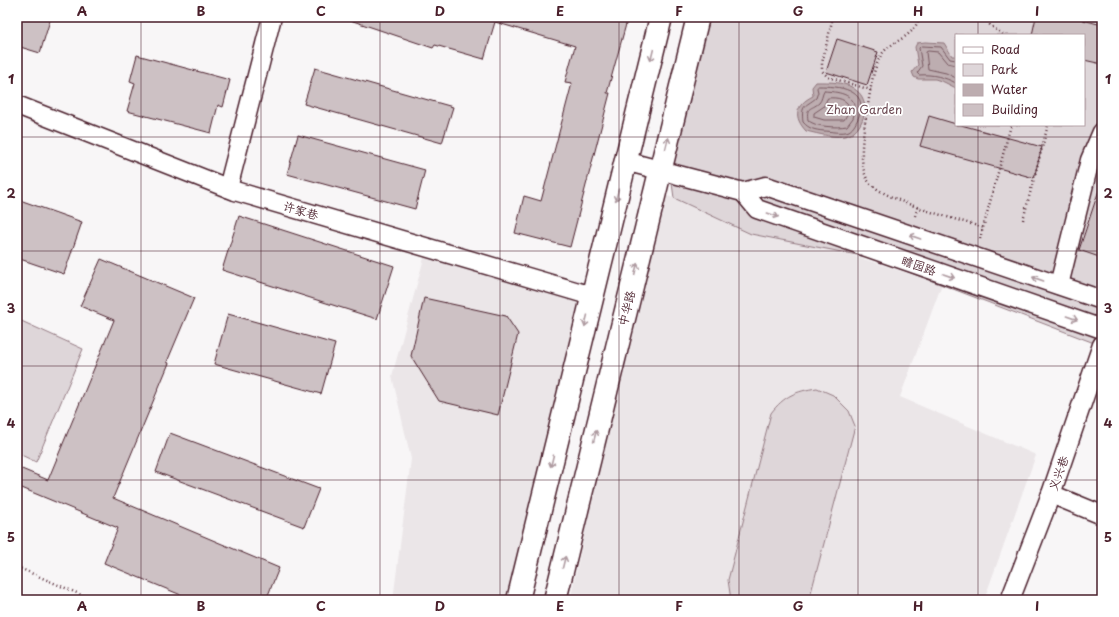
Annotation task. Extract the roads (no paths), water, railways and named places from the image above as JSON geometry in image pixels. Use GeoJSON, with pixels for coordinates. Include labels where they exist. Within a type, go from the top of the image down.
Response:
{"type":"FeatureCollection","features":[{"type":"Feature","properties":{"kind":"main road"},"geometry":{"type":"LineString","coordinates":[[518,600],[661,17]]}},
{"type":"Feature","properties":{"kind":"main road","name":"中华路"},"geometry":{"type":"LineString","coordinates":[[555,600],[698,17]]}},
{"type":"Feature","properties":{"kind":"street"},"geometry":{"type":"LineString","coordinates":[[228,188],[272,17]]}},
{"type":"Feature","properties":{"kind":"street","name":"许家巷"},"geometry":{"type":"LineString","coordinates":[[17,105],[228,188],[592,296]]}},
{"type":"Feature","properties":{"kind":"street"},"geometry":{"type":"LineString","coordinates":[[1059,285],[1090,160],[1102,132]]}},
{"type":"Feature","properties":{"kind":"street"},"geometry":{"type":"LineString","coordinates":[[625,161],[743,192],[766,186],[1102,300]]}},
{"type":"Feature","properties":{"kind":"street","name":"瞻园路"},"geometry":{"type":"LineString","coordinates":[[743,192],[757,209],[1101,332]]}},
{"type":"Feature","properties":{"kind":"street","name":"义兴巷"},"geometry":{"type":"LineString","coordinates":[[1010,600],[1051,494],[1101,332]]}},
{"type":"Feature","properties":{"kind":"street"},"geometry":{"type":"LineString","coordinates":[[1051,494],[1102,515]]}},
{"type":"Feature","properties":{"kind":"water"},"geometry":{"type":"Polygon","coordinates":[[[917,43],[944,43],[952,56],[955,56],[955,88],[935,79],[918,79],[914,77],[912,72],[918,65],[915,47],[917,43]]]}},
{"type":"Feature","properties":{"kind":"water"},"geometry":{"type":"Polygon","coordinates":[[[816,82],[832,82],[848,85],[859,92],[863,99],[865,108],[862,121],[855,131],[844,136],[828,136],[806,131],[802,126],[798,116],[799,107],[802,103],[813,96],[812,87],[816,82]]]}},
{"type":"Feature","properties":{"kind":"park label","name":"Zhan Garden"},"geometry":{"type":"Point","coordinates":[864,109]}}]}
